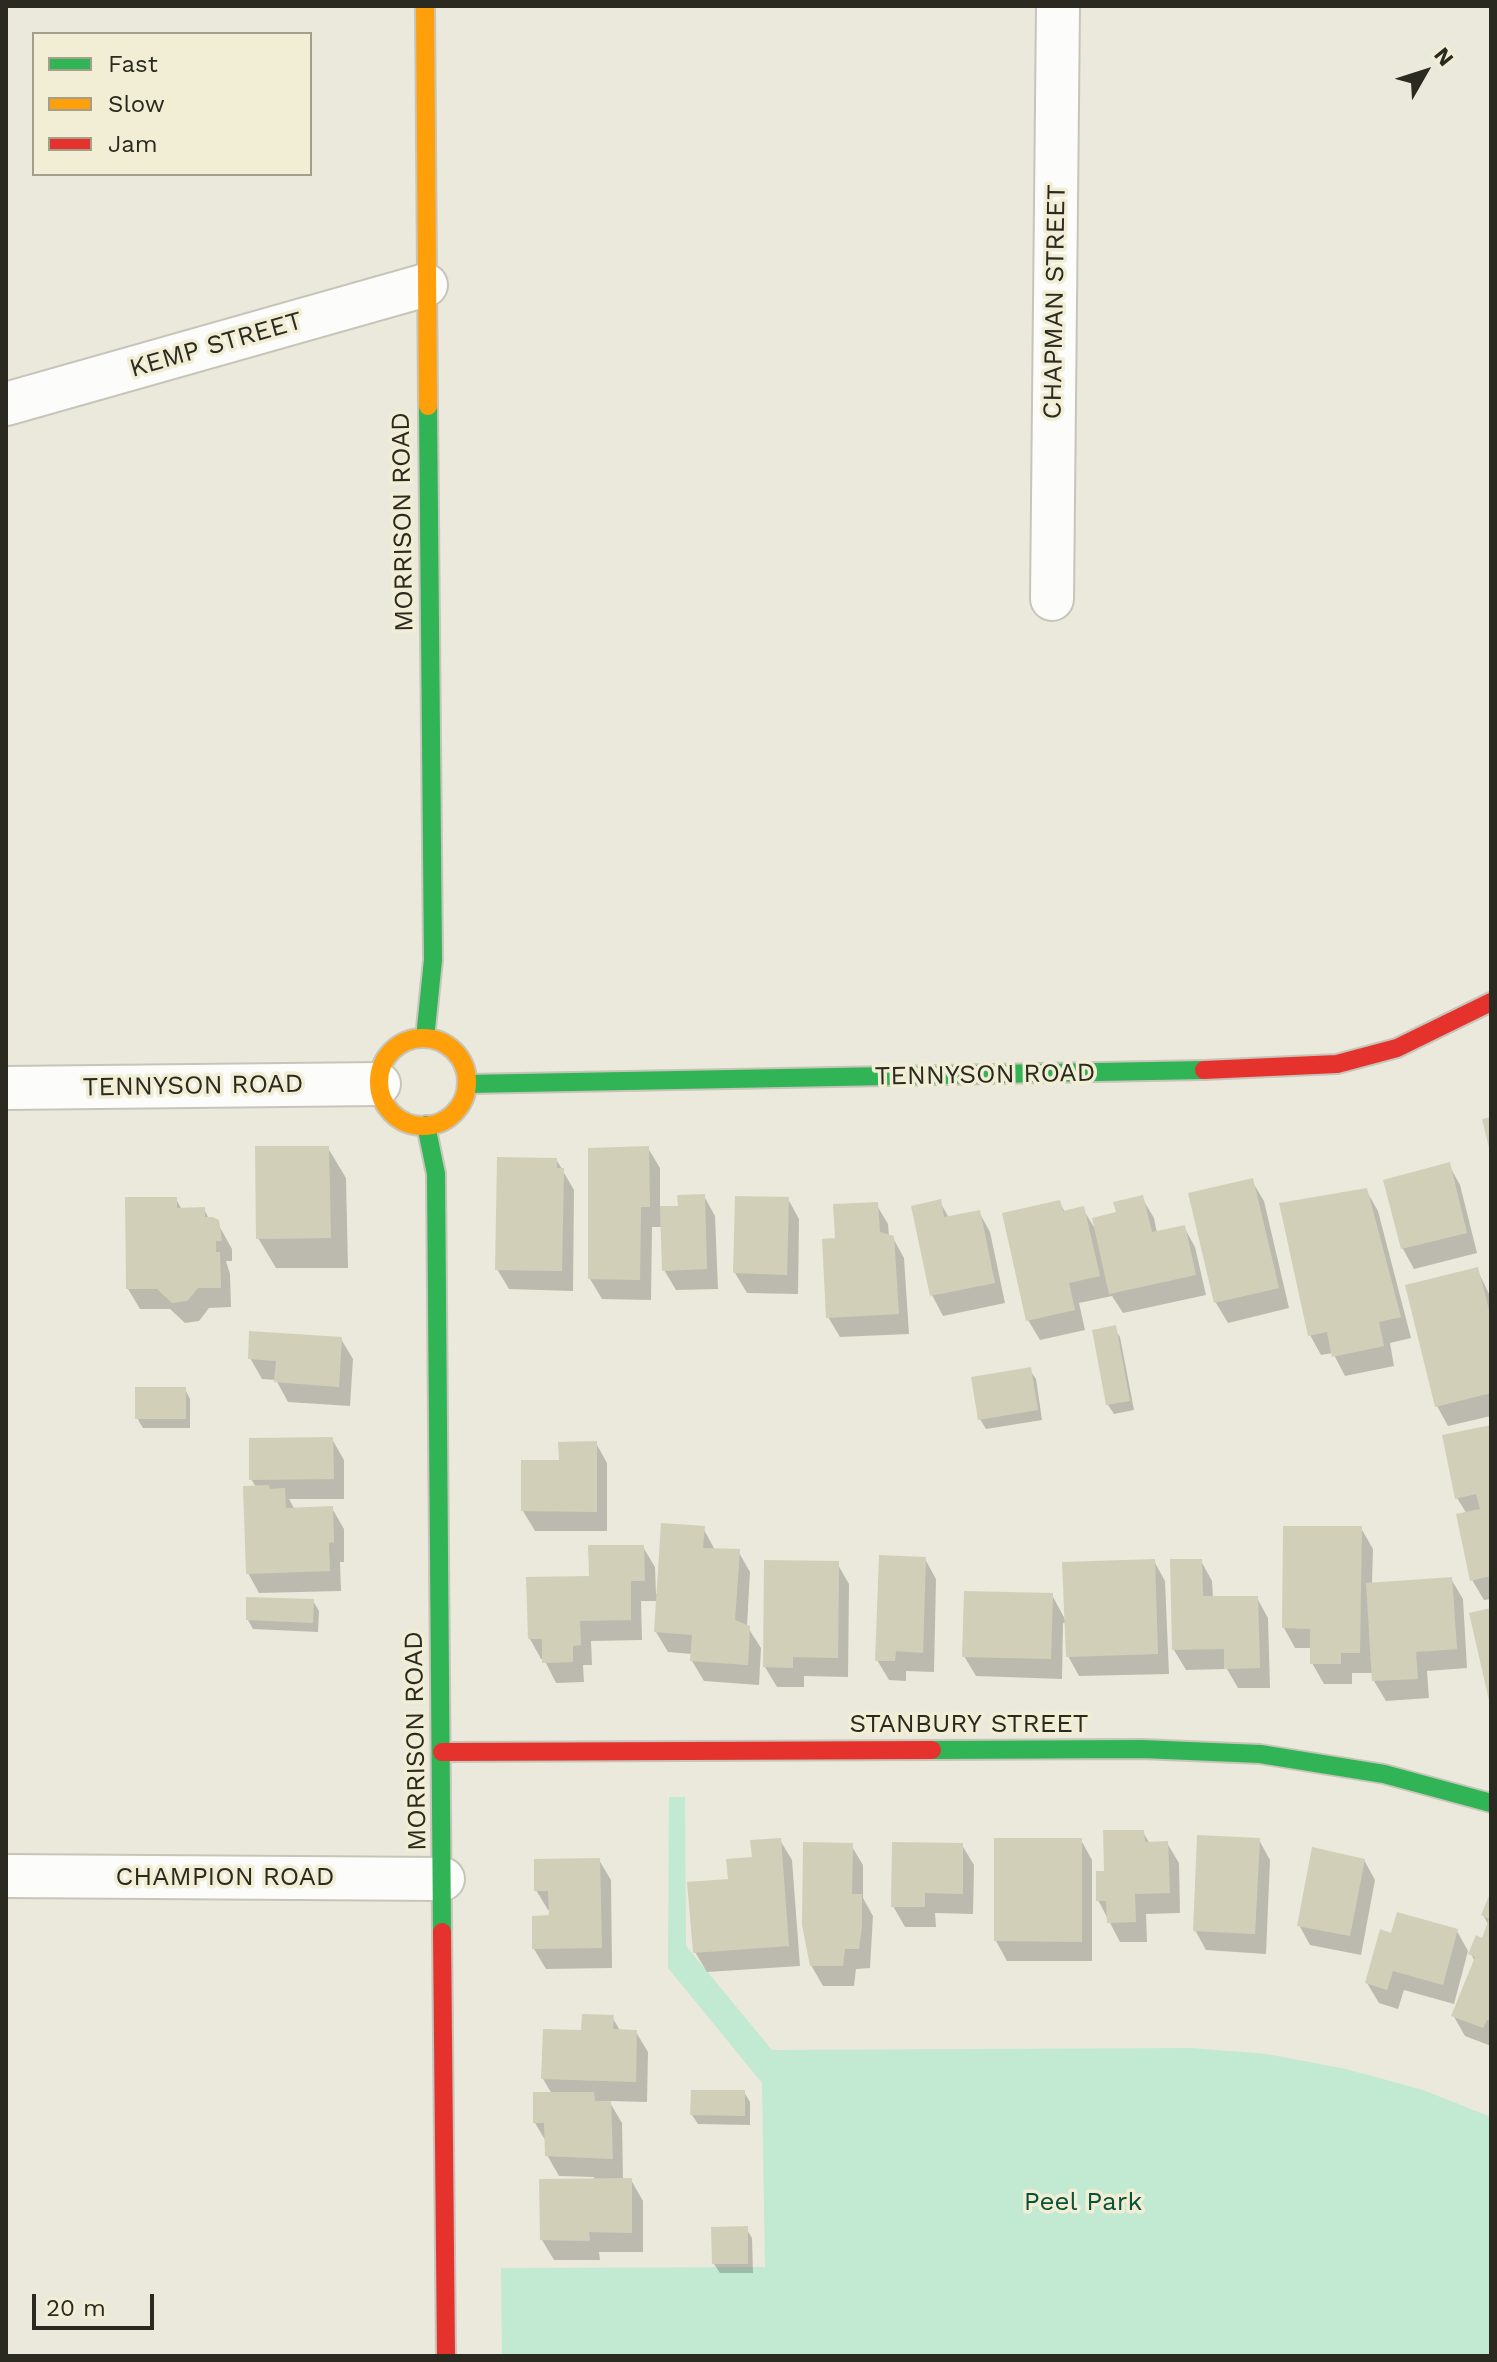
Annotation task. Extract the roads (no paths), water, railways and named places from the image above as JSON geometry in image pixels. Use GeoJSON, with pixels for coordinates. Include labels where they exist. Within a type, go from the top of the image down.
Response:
{"type":"FeatureCollection","features":[{"type":"Feature","properties":{"kind":"street","name":"MORRISON ROAD"},"geometry":{"type":"LineString","coordinates":[[425,6],[433,960],[425,1038]]}},
{"type":"Feature","properties":{"kind":"street","name":"CHAPMAN STREET"},"geometry":{"type":"LineString","coordinates":[[1052,599],[1058,6]]}},
{"type":"Feature","properties":{"kind":"street","name":"KEMP STREET"},"geometry":{"type":"LineString","coordinates":[[6,404],[426,285]]}},
{"type":"Feature","properties":{"kind":"street","name":"TENNYSON ROAD"},"geometry":{"type":"LineString","coordinates":[[467,1084],[1289,1068],[1337,1064],[1397,1048],[1491,1002]]}},
{"type":"Feature","properties":{"kind":"street"},"geometry":{"type":"LineString","coordinates":[[425,1038],[450,1047],[460,1058],[467,1084],[458,1108],[439,1123],[426,1125],[412,1124],[389,1110],[379,1084],[380,1072],[392,1051],[401,1043],[425,1038]]}},
{"type":"Feature","properties":{"kind":"street","name":"TENNYSON ROAD"},"geometry":{"type":"LineString","coordinates":[[6,1088],[379,1084]]}},
{"type":"Feature","properties":{"kind":"street","name":"MORRISON ROAD"},"geometry":{"type":"LineString","coordinates":[[426,1125],[436,1174],[446,2356]]}},
{"type":"Feature","properties":{"kind":"street","name":"STANBURY STREET"},"geometry":{"type":"LineString","coordinates":[[442,1752],[1202,1751],[1260,1754],[1354,1768],[1491,1803]]}},
{"type":"Feature","properties":{"kind":"street","name":"CHAMPION ROAD"},"geometry":{"type":"LineString","coordinates":[[6,1876],[443,1879]]}},
{"type":"Feature","properties":{"kind":"park label","name":"Peel Park"},"geometry":{"type":"Point","coordinates":[1083,2202]}}]}
